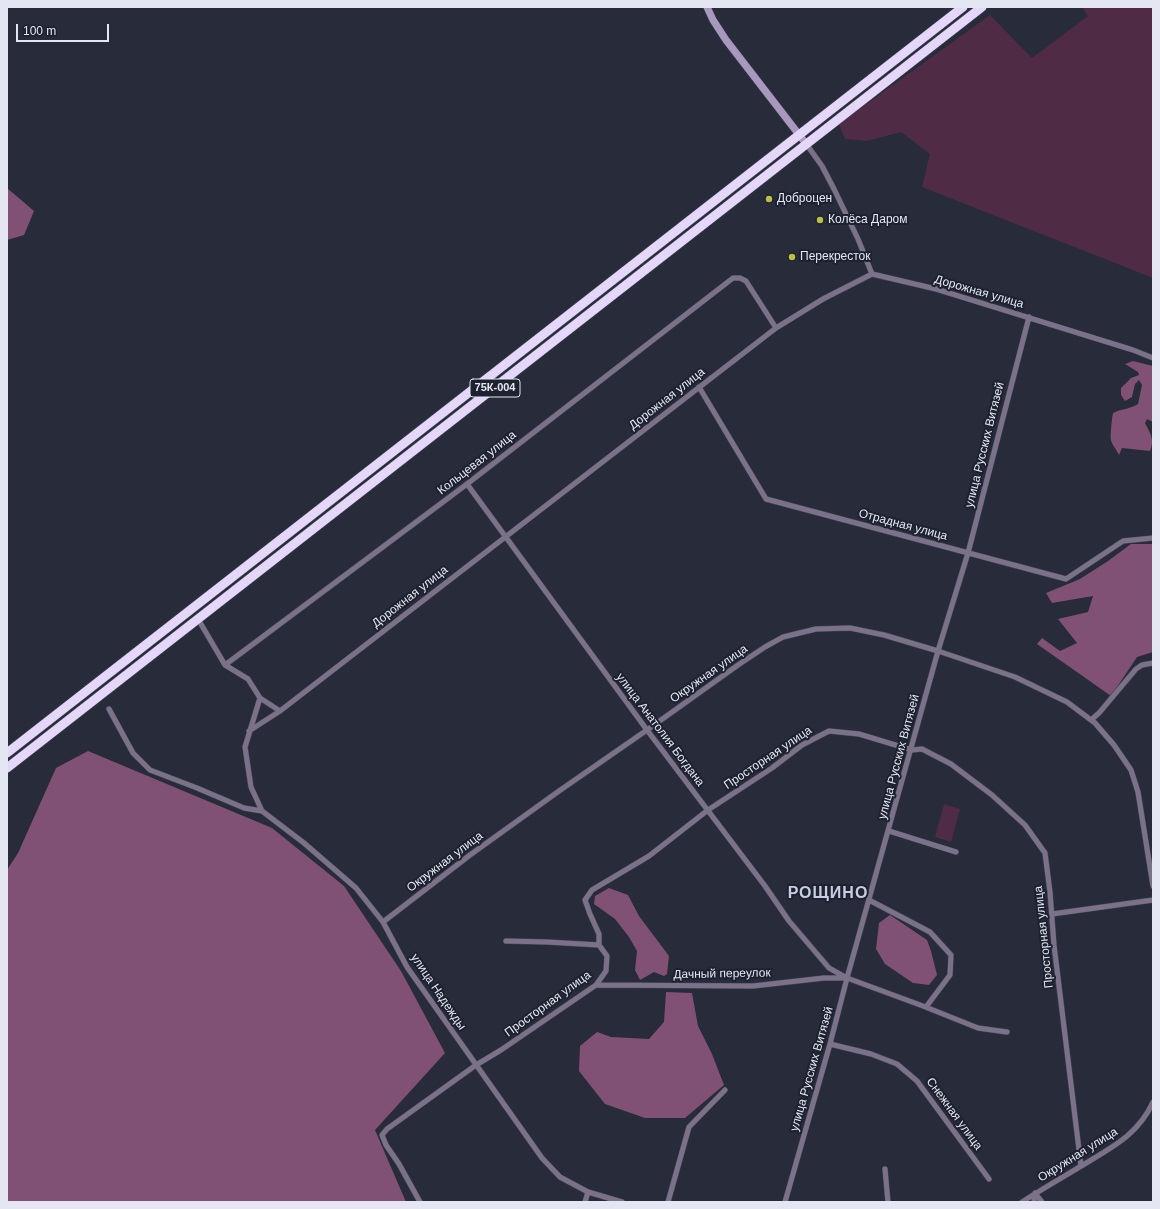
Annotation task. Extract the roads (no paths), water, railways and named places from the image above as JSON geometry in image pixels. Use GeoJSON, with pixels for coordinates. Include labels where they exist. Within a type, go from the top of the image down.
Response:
{"type":"FeatureCollection","features":[{"type":"Feature","properties":{"kind":"highway","name":"75К-004"},"geometry":{"type":"LineString","coordinates":[[7,753],[963,7]]}},
{"type":"Feature","properties":{"kind":"highway","name":"75К-004"},"geometry":{"type":"LineString","coordinates":[[7,768],[982,7]]}},
{"type":"Feature","properties":{"kind":"street"},"geometry":{"type":"LineString","coordinates":[[707,7],[713,20],[726,40],[822,166],[858,239],[872,274]]}},
{"type":"Feature","properties":{"kind":"street","name":"Дорожная улица"},"geometry":{"type":"LineString","coordinates":[[249,731],[280,711],[776,328],[822,299],[872,274],[936,289],[1133,350],[1153,358]]}},
{"type":"Feature","properties":{"kind":"street","name":"Кольцевая улица"},"geometry":{"type":"LineString","coordinates":[[225,665],[468,484],[733,278],[746,280],[776,328]]}},
{"type":"Feature","properties":{"kind":"street","name":"улица Русских Витязей"},"geometry":{"type":"LineString","coordinates":[[785,1202],[912,750],[938,651],[968,553],[1028,317]]}},
{"type":"Feature","properties":{"kind":"street","name":"Отрадная улица"},"geometry":{"type":"LineString","coordinates":[[699,387],[766,499],[1066,579],[1123,541],[1153,538]]}},
{"type":"Feature","properties":{"kind":"street","name":"улица Анатолия Богдана"},"geometry":{"type":"LineString","coordinates":[[468,484],[647,730],[765,886],[789,921],[829,968],[847,978]]}},
{"type":"Feature","properties":{"kind":"street"},"geometry":{"type":"LineString","coordinates":[[198,619],[225,665],[248,680],[260,698],[280,711]]}},
{"type":"Feature","properties":{"kind":"street","name":"Окружная улица"},"geometry":{"type":"LineString","coordinates":[[383,922],[533,809],[738,665],[783,637],[816,629],[850,628],[884,635],[938,651],[1015,677],[1067,702],[1095,723],[1114,745],[1131,770],[1138,792],[1153,886]]}},
{"type":"Feature","properties":{"kind":"street"},"geometry":{"type":"LineString","coordinates":[[1091,720],[1099,713],[1136,669],[1142,665],[1153,663]]}},
{"type":"Feature","properties":{"kind":"street","name":"улица Надежды"},"geometry":{"type":"LineString","coordinates":[[260,698],[245,747],[251,787],[262,811]]}},
{"type":"Feature","properties":{"kind":"street","name":"улица Надежды"},"geometry":{"type":"LineString","coordinates":[[109,709],[133,753],[150,770],[244,808],[262,811],[304,843],[356,888],[383,922],[407,967],[542,1158],[560,1177],[588,1192],[622,1202]]}},
{"type":"Feature","properties":{"kind":"street","name":"Просторная улица"},"geometry":{"type":"LineString","coordinates":[[420,1202],[382,1136],[387,1128],[476,1065],[501,1050],[596,985],[606,971],[607,956],[599,946],[599,934],[585,900],[592,890],[649,856],[708,810],[772,768],[802,745],[829,731],[859,734],[912,750],[922,749],[951,764],[992,795],[1025,825],[1045,853],[1054,945],[1081,1166]]}},
{"type":"Feature","properties":{"kind":"street"},"geometry":{"type":"LineString","coordinates":[[889,831],[956,852]]}},
{"type":"Feature","properties":{"kind":"street"},"geometry":{"type":"LineString","coordinates":[[869,900],[930,932],[951,955],[950,975],[926,1007]]}},
{"type":"Feature","properties":{"kind":"street"},"geometry":{"type":"LineString","coordinates":[[1052,914],[1153,900]]}},
{"type":"Feature","properties":{"kind":"street"},"geometry":{"type":"LineString","coordinates":[[506,941],[547,942],[599,946]]}},
{"type":"Feature","properties":{"kind":"street","name":"Дачный переулок"},"geometry":{"type":"LineString","coordinates":[[596,985],[753,986],[824,978],[847,978]]}},
{"type":"Feature","properties":{"kind":"street"},"geometry":{"type":"LineString","coordinates":[[847,978],[978,1028],[1007,1032]]}},
{"type":"Feature","properties":{"kind":"street","name":"Снежная улица"},"geometry":{"type":"LineString","coordinates":[[830,1044],[871,1054],[897,1064],[917,1081],[989,1179]]}},
{"type":"Feature","properties":{"kind":"street"},"geometry":{"type":"LineString","coordinates":[[668,1202],[689,1127],[725,1090]]}},
{"type":"Feature","properties":{"kind":"street","name":"Окружная улица"},"geometry":{"type":"LineString","coordinates":[[1022,1202],[1120,1143],[1148,1114],[1153,1102]]}},
{"type":"Feature","properties":{"kind":"street"},"geometry":{"type":"LineString","coordinates":[[885,1169],[888,1202]]}},
{"type":"Feature","properties":{"kind":"street"},"geometry":{"type":"LineString","coordinates":[[586,1202],[588,1192]]}},
{"type":"Feature","properties":{"kind":"street"},"geometry":{"type":"LineString","coordinates":[[1034,1202],[1035,1193]]}},
{"type":"Feature","properties":{"kind":"street"},"geometry":{"type":"LineString","coordinates":[[1035,1193],[1042,1202]]}},
{"type":"Feature","properties":{"kind":"place","name":"Доброцен"},"geometry":{"type":"Point","coordinates":[769,199]}},
{"type":"Feature","properties":{"kind":"place","name":"Колёса Даром"},"geometry":{"type":"Point","coordinates":[820,220]}},
{"type":"Feature","properties":{"kind":"place","name":"Перекресток"},"geometry":{"type":"Point","coordinates":[792,257]}},
{"type":"Feature","properties":{"kind":"district","name":"РОЩИНО"},"geometry":{"type":"Point","coordinates":[828,894]}}]}
